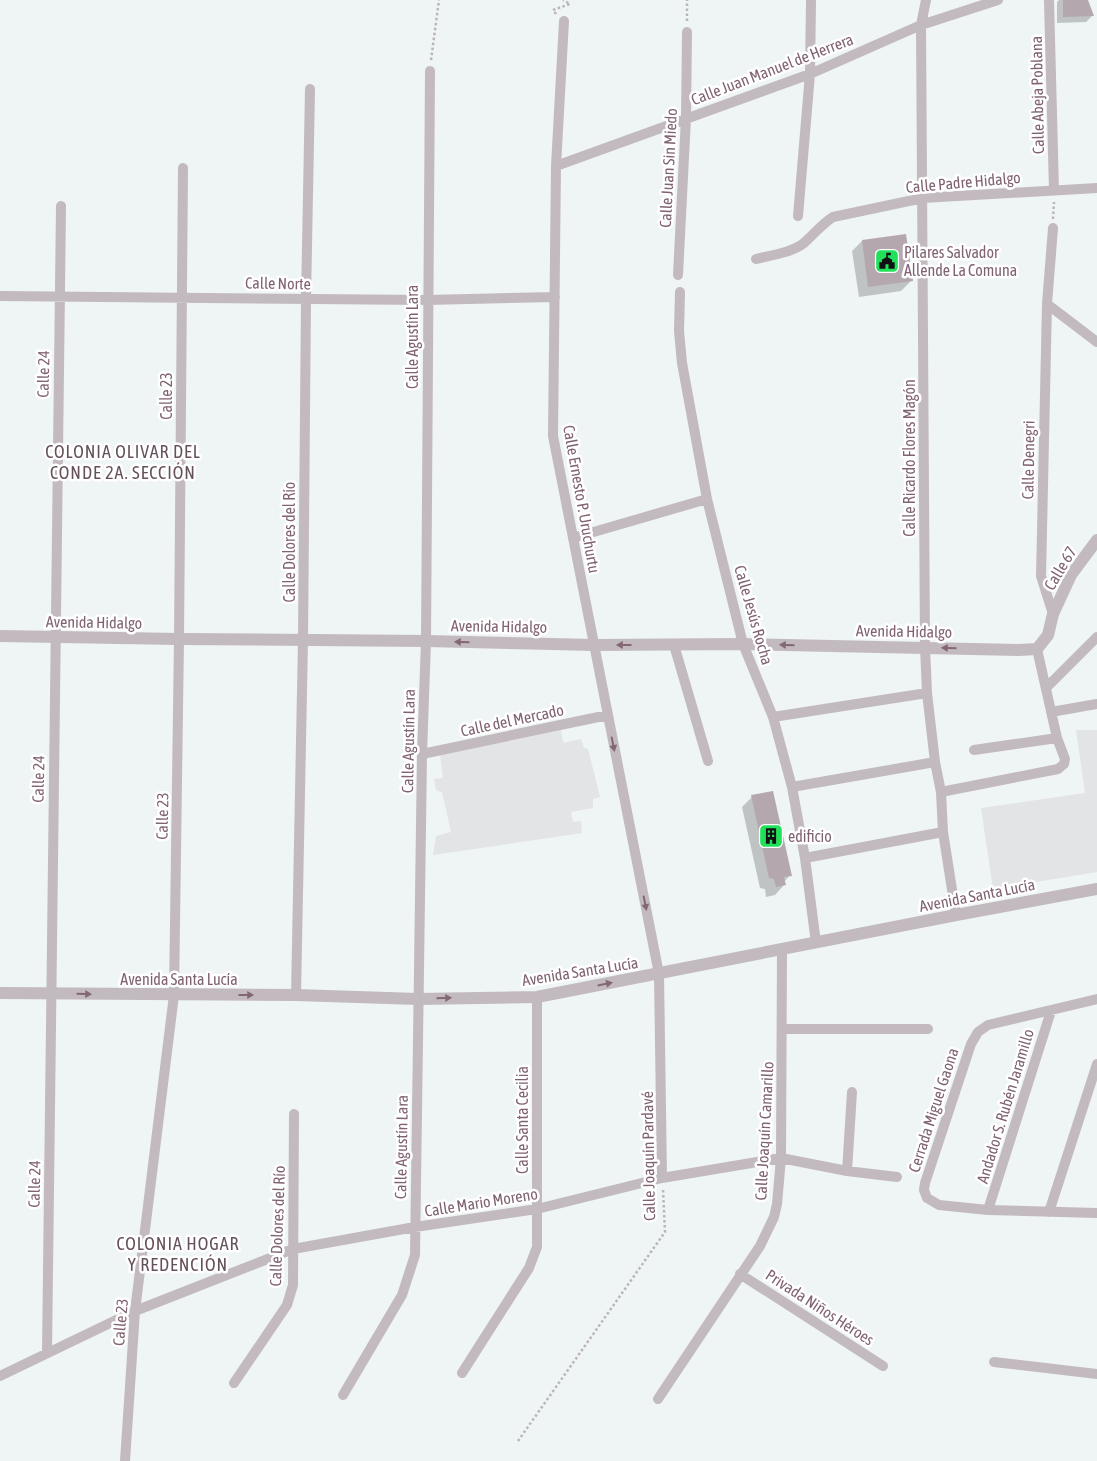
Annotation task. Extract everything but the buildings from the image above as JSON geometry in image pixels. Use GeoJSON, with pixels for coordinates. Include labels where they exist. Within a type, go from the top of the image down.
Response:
{"type":"FeatureCollection","features":[{"type":"Feature","properties":{"kind":"street"},"geometry":{"type":"LineString","coordinates":[[798,216],[810,74],[810,0]]}},
{"type":"Feature","properties":{"kind":"street","name":"Calle Ricardo Flores Magón"},"geometry":{"type":"LineString","coordinates":[[926,0],[921,25],[925,647],[927,693],[940,792],[943,832],[956,915]]}},
{"type":"Feature","properties":{"kind":"street","name":"Calle Juan Manuel de Herrera"},"geometry":{"type":"LineString","coordinates":[[556,166],[810,74],[921,25],[998,0]]}},
{"type":"Feature","properties":{"kind":"street","name":"Calle Abeja Poblana"},"geometry":{"type":"LineString","coordinates":[[1050,0],[1054,190]]}},
{"type":"Feature","properties":{"kind":"street","name":"Calle Ernesto P. Uruchurtu"},"geometry":{"type":"LineString","coordinates":[[564,22],[556,166],[553,436],[659,974]]}},
{"type":"Feature","properties":{"kind":"street","name":"Calle Juan Sin Miedo"},"geometry":{"type":"LineString","coordinates":[[678,274],[686,118],[687,32]]}},
{"type":"Feature","properties":{"kind":"street","name":"Calle Agustín Lara"},"geometry":{"type":"LineString","coordinates":[[343,1395],[402,1296],[415,1255],[422,754],[426,641],[430,71]]}},
{"type":"Feature","properties":{"kind":"street","name":"Calle Dolores del Río"},"geometry":{"type":"LineString","coordinates":[[296,995],[303,640],[310,89]]}},
{"type":"Feature","properties":{"kind":"street","name":"Calle 23"},"geometry":{"type":"LineString","coordinates":[[125,1461],[136,1311],[174,995],[180,639],[182,168]]}},
{"type":"Feature","properties":{"kind":"street","name":"Calle Padre Hidalgo"},"geometry":{"type":"LineString","coordinates":[[756,260],[789,251],[802,244],[822,224],[833,217],[923,198],[1097,188]]}},
{"type":"Feature","properties":{"kind":"street","name":"Calle 24"},"geometry":{"type":"LineString","coordinates":[[47,1353],[58,296],[61,206]]}},
{"type":"Feature","properties":{"kind":"street","name":"Calle Denegri"},"geometry":{"type":"LineString","coordinates":[[1052,614],[1041,576],[1047,304],[1053,228]]}},
{"type":"Feature","properties":{"kind":"street","name":"Calle Jesús Rocha"},"geometry":{"type":"LineString","coordinates":[[680,292],[682,363],[707,499],[744,644],[773,717],[792,787],[806,858],[816,943]]}},
{"type":"Feature","properties":{"kind":"street","name":"Calle Norte"},"geometry":{"type":"LineString","coordinates":[[0,296],[427,300],[555,297]]}},
{"type":"Feature","properties":{"kind":"street"},"geometry":{"type":"LineString","coordinates":[[1047,304],[1097,342]]}},
{"type":"Feature","properties":{"kind":"street"},"geometry":{"type":"LineString","coordinates":[[573,538],[707,499]]}},
{"type":"Feature","properties":{"kind":"street","name":"Calle 67"},"geometry":{"type":"LineString","coordinates":[[1052,614],[1071,575],[1097,540]]}},
{"type":"Feature","properties":{"kind":"street"},"geometry":{"type":"LineString","coordinates":[[940,792],[1058,769],[1064,764],[1037,648],[1048,635],[1052,614]]}},
{"type":"Feature","properties":{"kind":"street","name":"Avenida Hidalgo"},"geometry":{"type":"LineString","coordinates":[[0,636],[594,645],[744,644],[998,649],[1037,648]]}},
{"type":"Feature","properties":{"kind":"street"},"geometry":{"type":"LineString","coordinates":[[1046,688],[1097,637]]}},
{"type":"Feature","properties":{"kind":"street"},"geometry":{"type":"LineString","coordinates":[[674,645],[708,761]]}},
{"type":"Feature","properties":{"kind":"street"},"geometry":{"type":"LineString","coordinates":[[773,717],[927,693]]}},
{"type":"Feature","properties":{"kind":"street"},"geometry":{"type":"LineString","coordinates":[[1051,712],[1097,704]]}},
{"type":"Feature","properties":{"kind":"street","name":"Calle del Mercado"},"geometry":{"type":"LineString","coordinates":[[422,754],[608,715]]}},
{"type":"Feature","properties":{"kind":"street"},"geometry":{"type":"LineString","coordinates":[[974,750],[1057,738]]}},
{"type":"Feature","properties":{"kind":"street"},"geometry":{"type":"LineString","coordinates":[[792,787],[935,762]]}},
{"type":"Feature","properties":{"kind":"street"},"geometry":{"type":"LineString","coordinates":[[806,858],[943,832]]}},
{"type":"Feature","properties":{"kind":"street","name":"Avenida Santa Lucía"},"geometry":{"type":"LineString","coordinates":[[0,994],[296,995],[418,998],[537,997],[1097,889]]}},
{"type":"Feature","properties":{"kind":"street","name":"Calle Joaquín Camarillo"},"geometry":{"type":"LineString","coordinates":[[658,1399],[760,1246],[774,1218],[778,1198],[781,1158],[782,950]]}},
{"type":"Feature","properties":{"kind":"street","name":"Calle Joaquín Pardavé"},"geometry":{"type":"LineString","coordinates":[[659,974],[662,1178]]}},
{"type":"Feature","properties":{"kind":"street","name":"Calle Santa Cecilia"},"geometry":{"type":"LineString","coordinates":[[462,1373],[529,1268],[537,1246],[537,997]]}},
{"type":"Feature","properties":{"kind":"street"},"geometry":{"type":"LineString","coordinates":[[1051,1011],[1097,999]]}},
{"type":"Feature","properties":{"kind":"street","name":"Cerrada Miguel Gaona"},"geometry":{"type":"LineString","coordinates":[[988,1210],[939,1205],[927,1198],[924,1190],[925,1183],[971,1044],[978,1032],[988,1026],[1051,1011]]}},
{"type":"Feature","properties":{"kind":"street","name":"Andador S. Rubén Jaramillo"},"geometry":{"type":"LineString","coordinates":[[988,1210],[1051,1011]]}},
{"type":"Feature","properties":{"kind":"street"},"geometry":{"type":"LineString","coordinates":[[783,1029],[928,1029]]}},
{"type":"Feature","properties":{"kind":"street"},"geometry":{"type":"LineString","coordinates":[[1048,1212],[1097,1064]]}},
{"type":"Feature","properties":{"kind":"street"},"geometry":{"type":"LineString","coordinates":[[847,1171],[852,1092]]}},
{"type":"Feature","properties":{"kind":"street","name":"Calle Dolores del Río"},"geometry":{"type":"LineString","coordinates":[[234,1383],[287,1305],[293,1285],[294,1114]]}},
{"type":"Feature","properties":{"kind":"street","name":"Calle Mario Moreno"},"geometry":{"type":"LineString","coordinates":[[0,1376],[136,1311],[293,1249],[415,1227],[537,1210],[662,1178],[781,1158],[847,1171],[898,1177]]}},
{"type":"Feature","properties":{"kind":"street"},"geometry":{"type":"LineString","coordinates":[[988,1210],[1097,1213]]}},
{"type":"Feature","properties":{"kind":"street","name":"Privada Niños Héroes"},"geometry":{"type":"LineString","coordinates":[[740,1274],[883,1366]]}},
{"type":"Feature","properties":{"kind":"street"},"geometry":{"type":"LineString","coordinates":[[994,1362],[1097,1374]]}},
{"type":"Feature","properties":{"kind":"path"},"geometry":{"type":"LineString","coordinates":[[430,71],[439,0]]}},
{"type":"Feature","properties":{"kind":"path"},"geometry":{"type":"LineString","coordinates":[[687,0],[687,32]]}},
{"type":"Feature","properties":{"kind":"path"},"geometry":{"type":"LineString","coordinates":[[1053,228],[1054,190]]}},
{"type":"Feature","properties":{"kind":"path","name":"Calle Joaquín Pardavé"},"geometry":{"type":"LineString","coordinates":[[518,1441],[665,1232],[662,1178]]}},
{"type":"Feature","properties":{"kind":"shaded area"},"geometry":{"type":"Polygon","coordinates":[[[561,730],[563,743],[581,739],[584,748],[588,749],[600,797],[593,799],[593,808],[571,812],[573,822],[581,821],[582,833],[433,855],[436,836],[451,832],[442,792],[436,790],[434,779],[443,778],[440,754],[561,730]]]}},
{"type":"Feature","properties":{"kind":"shaded area"},"geometry":{"type":"Polygon","coordinates":[[[1076,730],[1097,730],[1097,872],[993,889],[981,808],[1085,793],[1076,730]]]}},
{"type":"Feature","properties":{"kind":"place","name":"Pilares Salvador Allende La Comuna"},"geometry":{"type":"Point","coordinates":[887,261]}},
{"type":"Feature","properties":{"kind":"place","name":"edificio"},"geometry":{"type":"Point","coordinates":[771,836]}},
{"type":"Feature","properties":{"kind":"district","name":"COLONIA OLIVAR DEL CONDE 2A. SECCIÓN"},"geometry":{"type":"Point","coordinates":[123,461]}},
{"type":"Feature","properties":{"kind":"district","name":"COLONIA HOGAR Y REDENCIÓN"},"geometry":{"type":"Point","coordinates":[178,1253]}}]}
